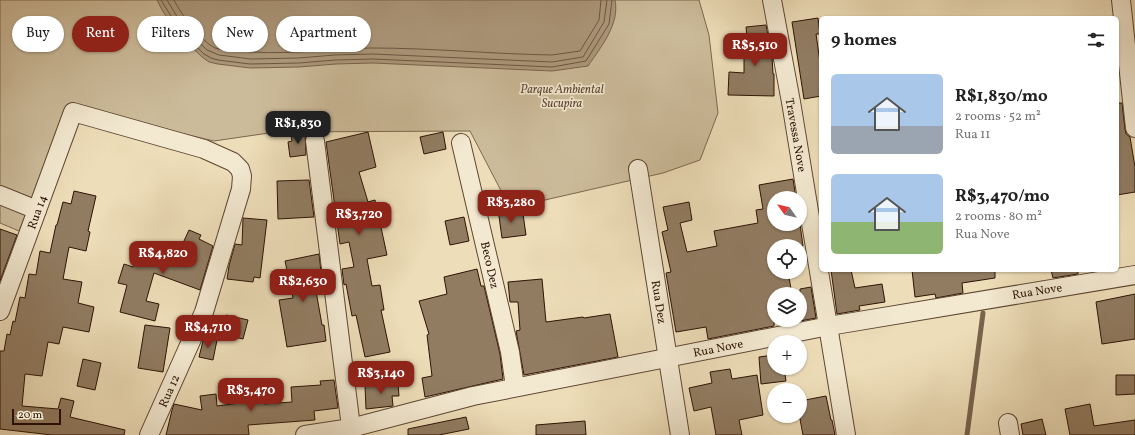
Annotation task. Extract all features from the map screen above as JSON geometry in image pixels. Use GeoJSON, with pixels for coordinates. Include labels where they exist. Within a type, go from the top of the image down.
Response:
{"type":"FeatureCollection","features":[{"type":"Feature","properties":{"kind":"street","name":"Travessa Nove"},"geometry":{"type":"LineString","coordinates":[[772,0],[819,269]]}},
{"type":"Feature","properties":{"kind":"street"},"geometry":{"type":"LineString","coordinates":[[1121,0],[1135,128]]}},
{"type":"Feature","properties":{"kind":"street","name":"Rua 14"},"geometry":{"type":"LineString","coordinates":[[2,303],[73,112]]}},
{"type":"Feature","properties":{"kind":"street","name":"Rua 12"},"geometry":{"type":"LineString","coordinates":[[73,112],[204,149],[233,162],[240,169],[242,176],[241,188],[204,312],[149,435]]}},
{"type":"Feature","properties":{"kind":"street"},"geometry":{"type":"LineString","coordinates":[[315,141],[351,431]]}},
{"type":"Feature","properties":{"kind":"street","name":"Beco Dez"},"geometry":{"type":"LineString","coordinates":[[462,143],[510,352],[515,387]]}},
{"type":"Feature","properties":{"kind":"street","name":"Rua Dez"},"geometry":{"type":"LineString","coordinates":[[638,169],[680,435]]}},
{"type":"Feature","properties":{"kind":"street"},"geometry":{"type":"LineString","coordinates":[[0,195],[37,210]]}},
{"type":"Feature","properties":{"kind":"street","name":"Travessa Nove"},"geometry":{"type":"LineString","coordinates":[[820,272],[846,435]]}},
{"type":"Feature","properties":{"kind":"street","name":"Rua Nove"},"geometry":{"type":"LineString","coordinates":[[305,435],[351,431],[473,396],[829,326],[1135,275]]}},
{"type":"Feature","properties":{"kind":"green space","name":"Parque Ambiental Sucupira"},"geometry":{"type":"Polygon","coordinates":[[[0,0],[699,0],[709,35],[718,113],[700,160],[663,173],[510,208],[470,131],[276,132],[214,141],[70,107],[19,231],[0,223],[0,0]]]}},
{"type":"Feature","properties":{"kind":"water"},"geometry":{"type":"Polygon","coordinates":[[[157,0],[615,0],[616,9],[615,18],[608,35],[588,66],[552,71],[373,63],[250,68],[218,64],[209,62],[197,52],[204,52],[204,16],[166,16],[157,0]]]}},
{"type":"Feature","properties":{"kind":"building"},"geometry":{"type":"Polygon","coordinates":[[[818,18],[819,34],[816,34],[819,55],[819,96],[804,99],[792,22],[818,18]]]}},
{"type":"Feature","properties":{"kind":"building"},"geometry":{"type":"Polygon","coordinates":[[[766,25],[774,74],[774,96],[728,95],[729,72],[744,73],[744,57],[749,57],[746,27],[766,25]]]}},
{"type":"Feature","properties":{"kind":"building"},"geometry":{"type":"Polygon","coordinates":[[[1119,103],[1122,103],[1126,134],[1130,137],[1135,167],[1135,192],[1119,195],[1119,103]]]}},
{"type":"Feature","properties":{"kind":"building"},"geometry":{"type":"Polygon","coordinates":[[[305,132],[306,155],[290,157],[288,142],[292,141],[291,134],[305,132]]]}},
{"type":"Feature","properties":{"kind":"building"},"geometry":{"type":"Polygon","coordinates":[[[368,132],[376,167],[359,172],[368,202],[375,200],[387,255],[367,259],[372,286],[380,285],[384,310],[381,310],[390,352],[365,357],[356,315],[352,316],[346,284],[344,285],[342,269],[354,267],[349,242],[340,244],[326,142],[368,132]]]}},
{"type":"Feature","properties":{"kind":"building"},"geometry":{"type":"Polygon","coordinates":[[[443,132],[446,149],[424,154],[420,137],[443,132]]]}},
{"type":"Feature","properties":{"kind":"building"},"geometry":{"type":"Polygon","coordinates":[[[793,179],[795,191],[767,191],[767,231],[801,231],[802,239],[767,239],[767,279],[789,279],[791,287],[767,287],[767,327],[769,327],[708,339],[706,327],[676,332],[666,273],[671,272],[662,232],[668,230],[663,207],[689,202],[692,220],[680,223],[687,252],[717,246],[714,231],[758,223],[756,210],[763,209],[759,185],[793,179]]]}},
{"type":"Feature","properties":{"kind":"building"},"geometry":{"type":"Polygon","coordinates":[[[309,180],[314,217],[278,219],[277,181],[309,180]]]}},
{"type":"Feature","properties":{"kind":"building"},"geometry":{"type":"Polygon","coordinates":[[[74,191],[96,196],[88,231],[90,232],[86,251],[69,247],[63,279],[82,282],[78,303],[94,307],[89,332],[63,327],[59,344],[48,342],[42,376],[25,374],[22,406],[58,409],[61,398],[74,401],[70,417],[125,430],[124,435],[52,435],[0,429],[0,351],[4,351],[7,334],[10,335],[13,321],[15,322],[20,297],[25,298],[29,274],[36,275],[40,251],[50,253],[63,202],[71,204],[74,191]]]}},
{"type":"Feature","properties":{"kind":"building"},"geometry":{"type":"Polygon","coordinates":[[[510,207],[511,215],[523,214],[526,235],[502,238],[498,209],[510,207]]]}},
{"type":"Feature","properties":{"kind":"building"},"geometry":{"type":"Polygon","coordinates":[[[464,217],[469,241],[450,245],[445,221],[464,217]]]}},
{"type":"Feature","properties":{"kind":"building"},"geometry":{"type":"Polygon","coordinates":[[[243,218],[267,220],[260,278],[254,277],[253,282],[227,279],[235,244],[242,245],[243,218]]]}},
{"type":"Feature","properties":{"kind":"building"},"geometry":{"type":"Polygon","coordinates":[[[0,229],[17,235],[0,281],[0,229]]]}},
{"type":"Feature","properties":{"kind":"building"},"geometry":{"type":"Polygon","coordinates":[[[189,230],[201,235],[199,239],[213,246],[200,290],[154,273],[146,301],[159,304],[155,321],[120,312],[127,285],[118,283],[124,264],[133,267],[138,252],[173,265],[189,230]]]}},
{"type":"Feature","properties":{"kind":"building"},"geometry":{"type":"Polygon","coordinates":[[[319,254],[323,290],[316,291],[326,341],[287,347],[279,300],[293,298],[285,261],[319,254]]]}},
{"type":"Feature","properties":{"kind":"building"},"geometry":{"type":"Polygon","coordinates":[[[477,269],[481,286],[484,286],[500,354],[503,379],[425,397],[422,378],[432,376],[427,335],[429,334],[419,301],[447,294],[444,277],[477,269]]]}},
{"type":"Feature","properties":{"kind":"building"},"geometry":{"type":"Polygon","coordinates":[[[831,272],[851,272],[855,288],[882,284],[885,302],[859,306],[860,310],[837,314],[831,272]]]}},
{"type":"Feature","properties":{"kind":"building"},"geometry":{"type":"Polygon","coordinates":[[[912,272],[995,272],[995,278],[962,283],[963,293],[936,298],[935,294],[915,297],[912,272]]]}},
{"type":"Feature","properties":{"kind":"building"},"geometry":{"type":"Polygon","coordinates":[[[1052,272],[1078,272],[1078,274],[1053,278],[1052,272]]]}},
{"type":"Feature","properties":{"kind":"building"},"geometry":{"type":"Polygon","coordinates":[[[542,279],[546,322],[610,314],[618,357],[524,375],[516,331],[520,330],[518,302],[510,302],[508,282],[542,279]]]}},
{"type":"Feature","properties":{"kind":"building"},"geometry":{"type":"Polygon","coordinates":[[[811,287],[816,318],[807,320],[807,288],[811,287]]]}},
{"type":"Feature","properties":{"kind":"building"},"geometry":{"type":"Polygon","coordinates":[[[1135,294],[1135,339],[1102,344],[1096,302],[1135,294]]]}},
{"type":"Feature","properties":{"kind":"building"},"geometry":{"type":"Polygon","coordinates":[[[226,315],[248,320],[243,339],[222,334],[226,315]]]}},
{"type":"Feature","properties":{"kind":"building"},"geometry":{"type":"Polygon","coordinates":[[[145,325],[170,328],[163,372],[138,368],[145,325]]]}},
{"type":"Feature","properties":{"kind":"building"},"geometry":{"type":"Polygon","coordinates":[[[204,337],[217,340],[213,360],[199,357],[204,337]]]}},
{"type":"Feature","properties":{"kind":"building"},"geometry":{"type":"Polygon","coordinates":[[[767,356],[767,375],[785,375],[786,381],[761,384],[759,357],[767,356]]]}},
{"type":"Feature","properties":{"kind":"building"},"geometry":{"type":"Polygon","coordinates":[[[83,359],[101,363],[95,390],[77,386],[83,359]]]}},
{"type":"Feature","properties":{"kind":"building"},"geometry":{"type":"Polygon","coordinates":[[[730,369],[732,379],[757,375],[763,415],[739,420],[742,435],[716,435],[711,407],[694,411],[689,388],[712,383],[710,372],[730,369]]]}},
{"type":"Feature","properties":{"kind":"building"},"geometry":{"type":"Polygon","coordinates":[[[1116,375],[1135,375],[1135,394],[1116,395],[1116,375]]]}},
{"type":"Feature","properties":{"kind":"building"},"geometry":{"type":"Polygon","coordinates":[[[334,380],[338,408],[314,411],[315,420],[248,425],[249,435],[166,435],[174,404],[202,410],[200,396],[216,394],[217,406],[247,402],[246,389],[263,387],[264,404],[292,402],[291,387],[321,385],[320,381],[334,380]]]}},
{"type":"Feature","properties":{"kind":"building"},"geometry":{"type":"Polygon","coordinates":[[[398,383],[399,396],[392,396],[393,406],[366,409],[365,386],[398,383]]]}},
{"type":"Feature","properties":{"kind":"building"},"geometry":{"type":"Polygon","coordinates":[[[826,396],[835,435],[803,435],[801,423],[807,423],[807,400],[826,396]]]}},
{"type":"Feature","properties":{"kind":"building"},"geometry":{"type":"Polygon","coordinates":[[[1090,404],[1094,426],[1135,420],[1135,435],[1070,435],[1065,409],[1090,404]]]}},
{"type":"Feature","properties":{"kind":"building"},"geometry":{"type":"Polygon","coordinates":[[[466,417],[469,429],[439,435],[408,435],[408,429],[466,417]]]}},
{"type":"Feature","properties":{"kind":"building"},"geometry":{"type":"Polygon","coordinates":[[[1042,419],[1046,435],[1023,435],[1021,424],[1042,419]]]}},
{"type":"Feature","properties":{"kind":"building"},"geometry":{"type":"Polygon","coordinates":[[[585,421],[586,435],[536,435],[536,425],[585,421]]]}},
{"type":"Feature","properties":{"kind":"waterway"},"geometry":{"type":"LineString","coordinates":[[967,435],[983,313]]}}]}
